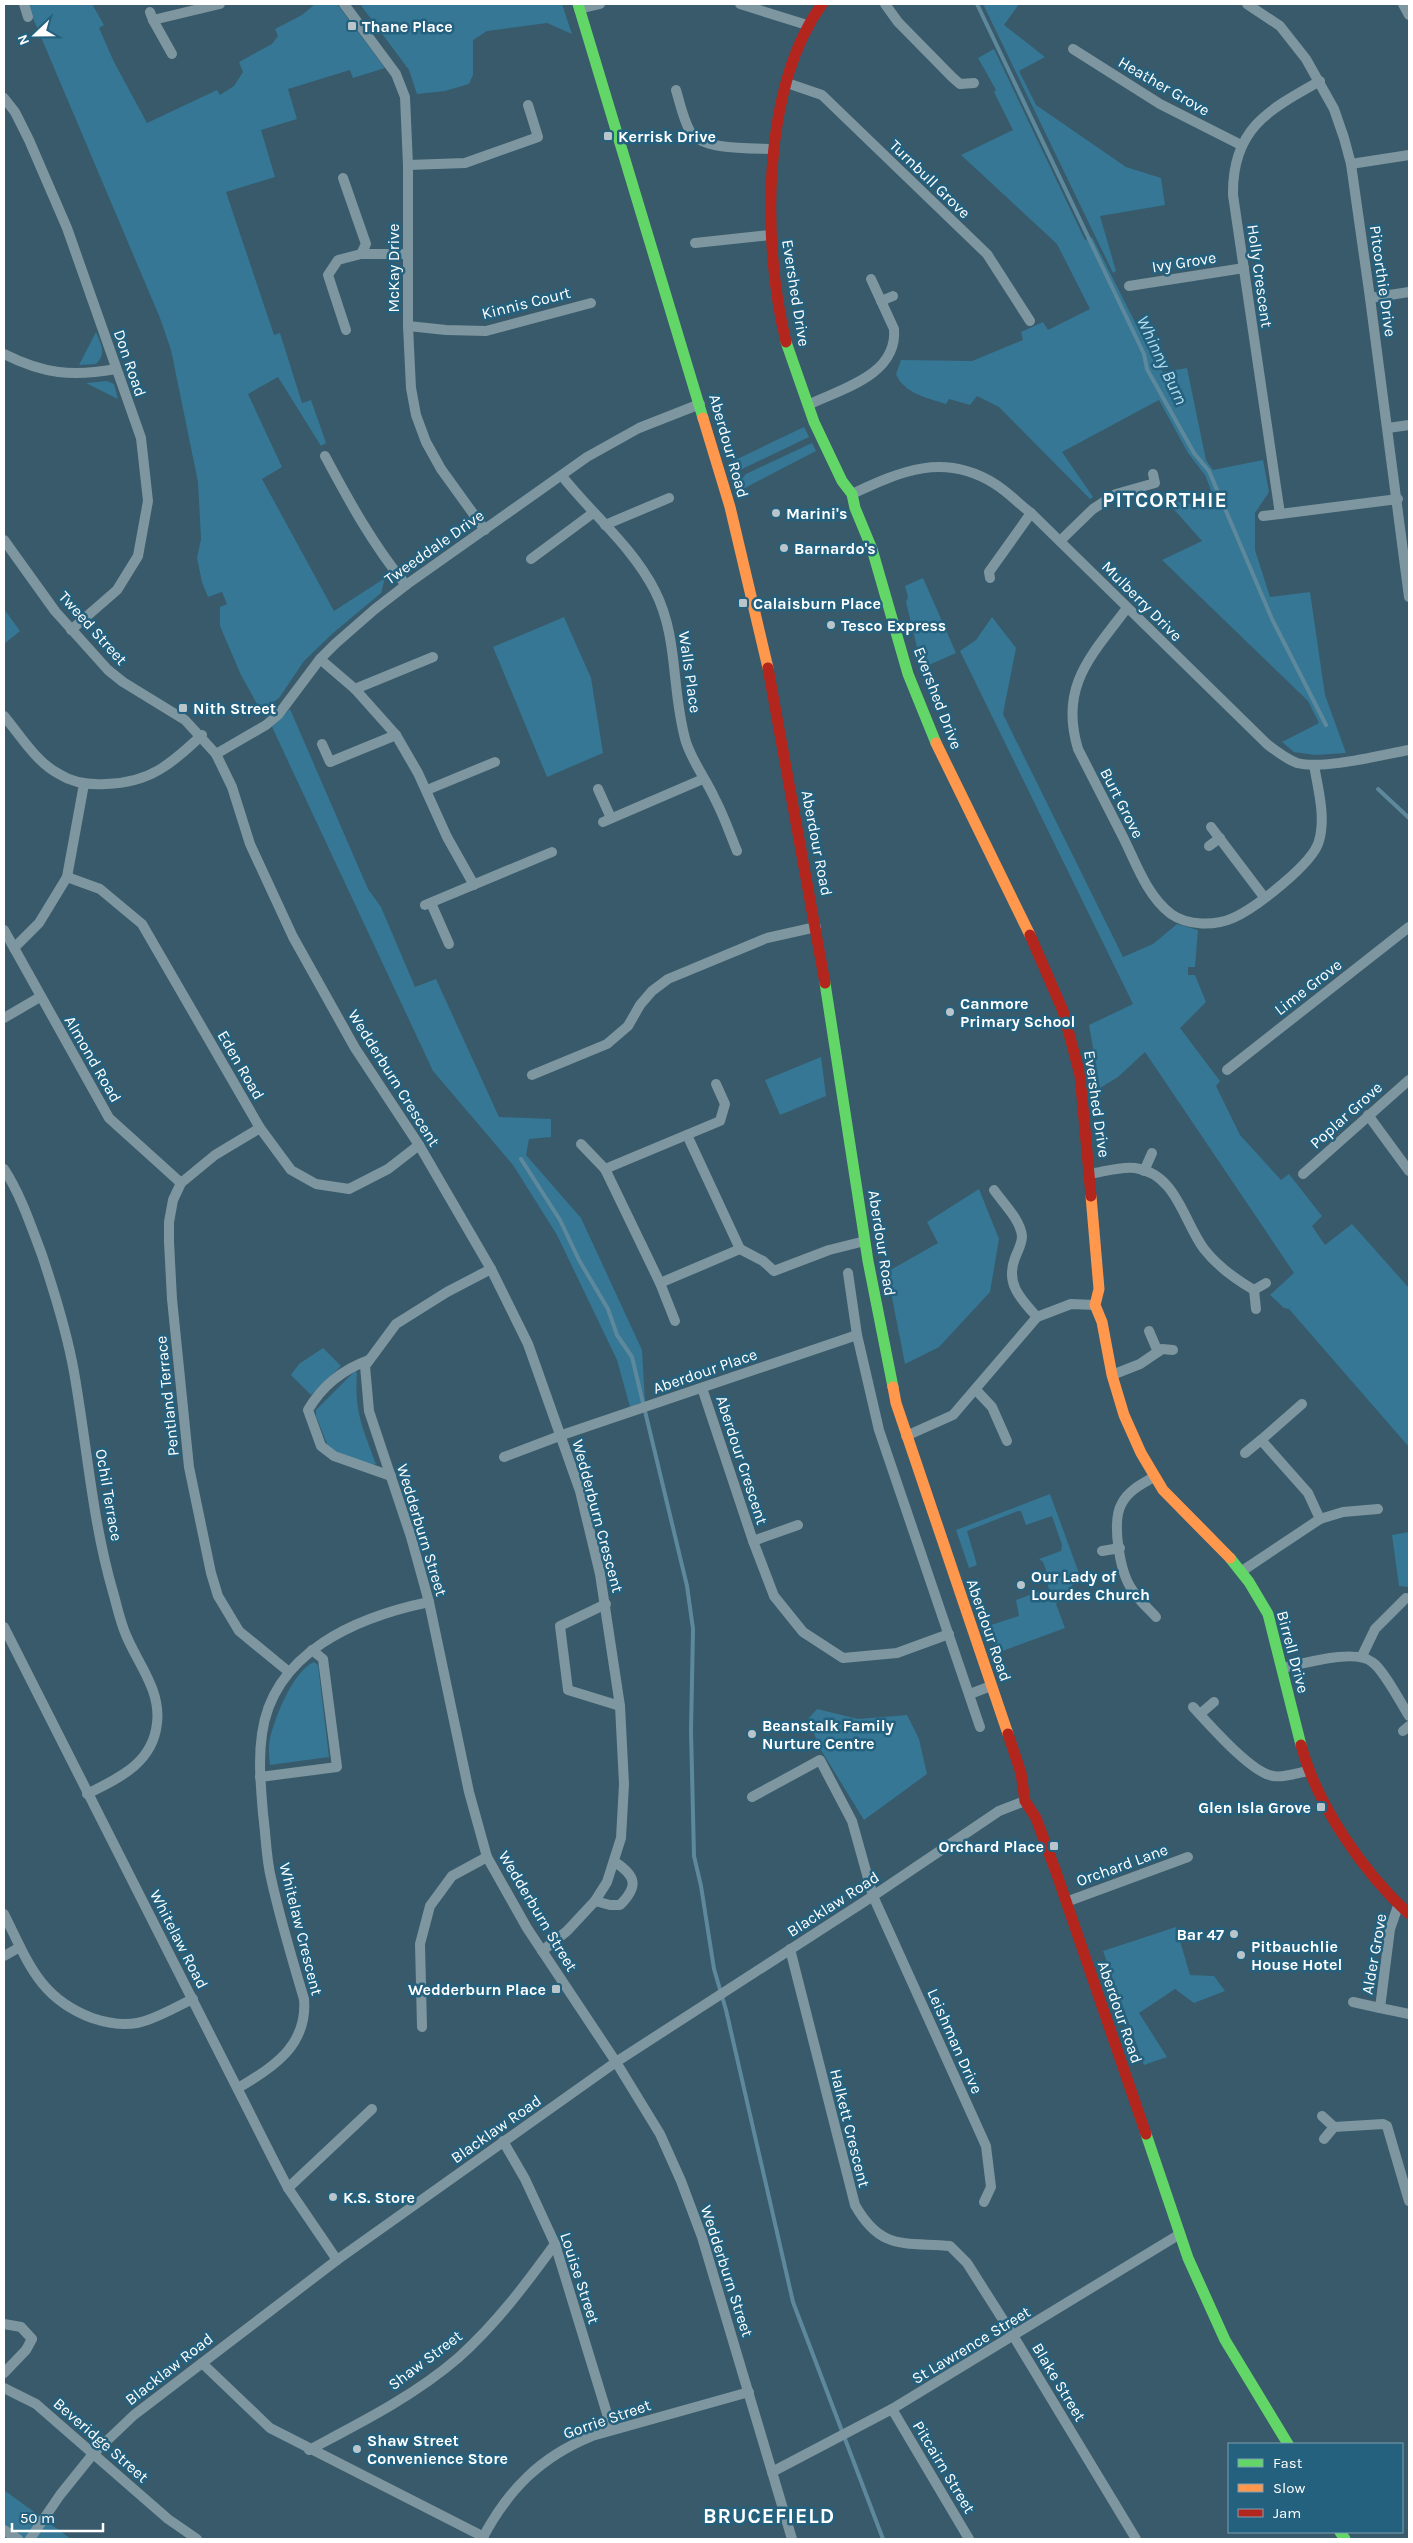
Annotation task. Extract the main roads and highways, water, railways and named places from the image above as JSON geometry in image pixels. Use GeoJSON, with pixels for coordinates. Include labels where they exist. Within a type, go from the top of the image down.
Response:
{"type":"FeatureCollection","features":[{"type":"Feature","properties":{"kind":"main road","name":"Evershed Drive"},"geometry":{"type":"LineString","coordinates":[[822,4],[807,25],[787,84],[779,116],[774,149],[770,235],[780,318],[790,359],[808,405],[842,481],[852,494],[855,508],[872,549],[908,674],[936,743],[1038,952],[1063,1011],[1079,1068],[1099,1288],[1095,1305],[1103,1319],[1112,1375]]}},
{"type":"Feature","properties":{"kind":"main road","name":"Aberdour Road"},"geometry":{"type":"LineString","coordinates":[[579,6],[730,508],[771,683],[816,927],[886,1363],[906,1436],[1021,1773],[1026,1800],[1036,1818],[1066,1902],[1180,2234],[1202,2292],[1221,2331],[1287,2443]]}},
{"type":"Feature","properties":{"kind":"main road","name":"Birrell Drive"},"geometry":{"type":"LineString","coordinates":[[1112,1375],[1132,1437],[1154,1477],[1173,1504],[1242,1571],[1268,1614],[1308,1771],[1318,1791],[1365,1865],[1398,1906],[1409,1914]]}},
{"type":"Feature","properties":{"kind":"waterway","name":"Whinny Burn"},"geometry":{"type":"LineString","coordinates":[[977,4],[1144,354],[1147,369],[1194,453],[1209,471],[1272,619],[1326,725]]}},
{"type":"Feature","properties":{"kind":"waterway","name":"Whinny Burn"},"geometry":{"type":"LineString","coordinates":[[1378,789],[1409,818]]}},
{"type":"Feature","properties":{"kind":"waterway"},"geometry":{"type":"LineString","coordinates":[[521,1159],[560,1220],[579,1260],[608,1309],[617,1335],[632,1357],[687,1586],[693,1629],[691,1730],[694,1856],[701,1886],[714,1969],[726,2010],[793,2302],[883,2539]]}},
{"type":"Feature","properties":{"kind":"place","name":"Thane Place"},"geometry":{"type":"Point","coordinates":[352,26]}},
{"type":"Feature","properties":{"kind":"place","name":"Kerrisk Drive"},"geometry":{"type":"Point","coordinates":[608,136]}},
{"type":"Feature","properties":{"kind":"place","name":"Marini's"},"geometry":{"type":"Point","coordinates":[776,513]}},
{"type":"Feature","properties":{"kind":"place","name":"Barnardo's"},"geometry":{"type":"Point","coordinates":[784,548]}},
{"type":"Feature","properties":{"kind":"place","name":"Calaisburn Place"},"geometry":{"type":"Point","coordinates":[743,603]}},
{"type":"Feature","properties":{"kind":"place","name":"Tesco Express"},"geometry":{"type":"Point","coordinates":[831,625]}},
{"type":"Feature","properties":{"kind":"place","name":"Nith Street"},"geometry":{"type":"Point","coordinates":[183,708]}},
{"type":"Feature","properties":{"kind":"place","name":"Canmore Primary School"},"geometry":{"type":"Point","coordinates":[950,1012]}},
{"type":"Feature","properties":{"kind":"place","name":"Our Lady of Lourdes Church"},"geometry":{"type":"Point","coordinates":[1021,1585]}},
{"type":"Feature","properties":{"kind":"place","name":"Beanstalk Family Nurture Centre"},"geometry":{"type":"Point","coordinates":[752,1734]}},
{"type":"Feature","properties":{"kind":"place","name":"Glen Isla Grove"},"geometry":{"type":"Point","coordinates":[1321,1807]}},
{"type":"Feature","properties":{"kind":"place","name":"Orchard Place"},"geometry":{"type":"Point","coordinates":[1054,1846]}},
{"type":"Feature","properties":{"kind":"place","name":"Bar 47"},"geometry":{"type":"Point","coordinates":[1234,1934]}},
{"type":"Feature","properties":{"kind":"place","name":"Pitbauchlie House Hotel"},"geometry":{"type":"Point","coordinates":[1241,1955]}},
{"type":"Feature","properties":{"kind":"place","name":"Wedderburn Place"},"geometry":{"type":"Point","coordinates":[556,1989]}},
{"type":"Feature","properties":{"kind":"place","name":"K.S. Store"},"geometry":{"type":"Point","coordinates":[333,2197]}},
{"type":"Feature","properties":{"kind":"place","name":"Shaw Street Convenience Store"},"geometry":{"type":"Point","coordinates":[357,2449]}},
{"type":"Feature","properties":{"kind":"district","name":"PITCORTHIE"},"geometry":{"type":"Point","coordinates":[1165,500]}},
{"type":"Feature","properties":{"kind":"district","name":"BRUCEFIELD"},"geometry":{"type":"Point","coordinates":[769,2516]}}]}
